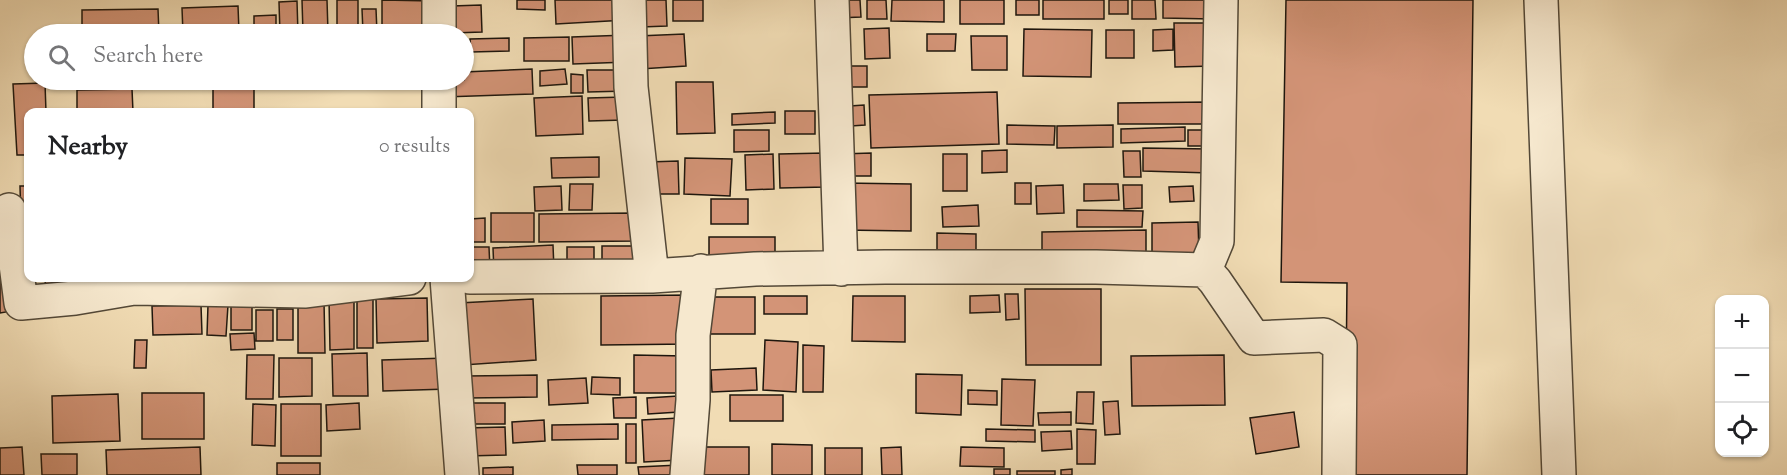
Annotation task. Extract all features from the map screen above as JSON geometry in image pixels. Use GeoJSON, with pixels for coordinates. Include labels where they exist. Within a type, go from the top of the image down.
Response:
{"type":"FeatureCollection","features":[{"type":"Feature","properties":{"kind":"street"},"geometry":{"type":"LineString","coordinates":[[439,0],[439,24]]}},
{"type":"Feature","properties":{"kind":"street"},"geometry":{"type":"LineString","coordinates":[[629,0],[631,87],[652,276]]}},
{"type":"Feature","properties":{"kind":"street"},"geometry":{"type":"LineString","coordinates":[[832,0],[840,268]]}},
{"type":"Feature","properties":{"kind":"street"},"geometry":{"type":"LineString","coordinates":[[1205,270],[1217,240],[1221,0]]}},
{"type":"Feature","properties":{"kind":"street"},"geometry":{"type":"LineString","coordinates":[[1541,0],[1559,475]]}},
{"type":"Feature","properties":{"kind":"street"},"geometry":{"type":"LineString","coordinates":[[439,90],[439,108]]}},
{"type":"Feature","properties":{"kind":"street"},"geometry":{"type":"LineString","coordinates":[[9,210],[21,303],[75,298],[134,288],[306,291],[377,282]]}},
{"type":"Feature","properties":{"kind":"street"},"geometry":{"type":"LineString","coordinates":[[474,277],[652,276],[754,268],[1096,267],[1205,270],[1254,338],[1324,335],[1341,345],[1339,475]]}},
{"type":"Feature","properties":{"kind":"street"},"geometry":{"type":"LineString","coordinates":[[687,475],[693,400],[693,335],[700,272]]}},
{"type":"Feature","properties":{"kind":"street"},"geometry":{"type":"LineString","coordinates":[[447,282],[462,475]]}},
{"type":"Feature","properties":{"kind":"building"},"geometry":{"type":"Polygon","coordinates":[[[302,0],[327,0],[328,24],[303,24],[302,0]]]}},
{"type":"Feature","properties":{"kind":"building"},"geometry":{"type":"Polygon","coordinates":[[[337,0],[358,0],[358,24],[337,24],[337,0]]]}},
{"type":"Feature","properties":{"kind":"building"},"geometry":{"type":"Polygon","coordinates":[[[382,0],[433,1],[433,24],[382,24],[382,0]]]}},
{"type":"Feature","properties":{"kind":"building"},"geometry":{"type":"Polygon","coordinates":[[[517,0],[545,0],[545,10],[517,9],[517,0]]]}},
{"type":"Feature","properties":{"kind":"building"},"geometry":{"type":"Polygon","coordinates":[[[555,0],[625,0],[626,20],[556,24],[555,0]]]}},
{"type":"Feature","properties":{"kind":"building"},"geometry":{"type":"Polygon","coordinates":[[[640,0],[666,0],[667,26],[641,27],[640,0]]]}},
{"type":"Feature","properties":{"kind":"building"},"geometry":{"type":"Polygon","coordinates":[[[673,0],[703,0],[703,21],[673,21],[673,0]]]}},
{"type":"Feature","properties":{"kind":"building"},"geometry":{"type":"Polygon","coordinates":[[[836,0],[860,0],[861,17],[837,18],[836,0]]]}},
{"type":"Feature","properties":{"kind":"building"},"geometry":{"type":"Polygon","coordinates":[[[867,0],[886,0],[887,19],[867,19],[867,0]]]}},
{"type":"Feature","properties":{"kind":"building"},"geometry":{"type":"Polygon","coordinates":[[[892,0],[944,0],[944,22],[891,21],[892,0]]]}},
{"type":"Feature","properties":{"kind":"building"},"geometry":{"type":"Polygon","coordinates":[[[960,0],[1004,0],[1004,24],[960,24],[960,0]]]}},
{"type":"Feature","properties":{"kind":"building"},"geometry":{"type":"Polygon","coordinates":[[[1016,0],[1039,0],[1039,15],[1016,15],[1016,0]]]}},
{"type":"Feature","properties":{"kind":"building"},"geometry":{"type":"Polygon","coordinates":[[[1043,0],[1104,0],[1104,19],[1043,19],[1043,0]]]}},
{"type":"Feature","properties":{"kind":"building"},"geometry":{"type":"Polygon","coordinates":[[[1109,0],[1128,0],[1128,14],[1109,14],[1109,0]]]}},
{"type":"Feature","properties":{"kind":"building"},"geometry":{"type":"Polygon","coordinates":[[[1132,0],[1155,0],[1156,19],[1132,19],[1132,0]]]}},
{"type":"Feature","properties":{"kind":"building"},"geometry":{"type":"Polygon","coordinates":[[[1163,0],[1212,0],[1212,19],[1163,18],[1163,0]]]}},
{"type":"Feature","properties":{"kind":"building"},"geometry":{"type":"Polygon","coordinates":[[[1286,0],[1473,0],[1467,475],[1345,475],[1347,283],[1281,282],[1286,0]]]}},
{"type":"Feature","properties":{"kind":"building"},"geometry":{"type":"Polygon","coordinates":[[[297,1],[298,24],[280,24],[279,2],[297,1]]]}},
{"type":"Feature","properties":{"kind":"building"},"geometry":{"type":"Polygon","coordinates":[[[481,5],[482,32],[474,32],[474,24],[453,24],[452,6],[481,5]]]}},
{"type":"Feature","properties":{"kind":"building"},"geometry":{"type":"Polygon","coordinates":[[[238,6],[239,24],[183,24],[182,8],[238,6]]]}},
{"type":"Feature","properties":{"kind":"building"},"geometry":{"type":"Polygon","coordinates":[[[158,9],[159,24],[82,24],[82,10],[158,9]]]}},
{"type":"Feature","properties":{"kind":"building"},"geometry":{"type":"Polygon","coordinates":[[[362,9],[376,9],[377,24],[363,24],[362,9]]]}},
{"type":"Feature","properties":{"kind":"building"},"geometry":{"type":"Polygon","coordinates":[[[276,15],[276,24],[254,24],[254,16],[276,15]]]}},
{"type":"Feature","properties":{"kind":"building"},"geometry":{"type":"Polygon","coordinates":[[[1174,23],[1212,23],[1213,66],[1175,67],[1174,23]]]}},
{"type":"Feature","properties":{"kind":"building"},"geometry":{"type":"Polygon","coordinates":[[[889,28],[890,58],[865,59],[864,29],[889,28]]]}},
{"type":"Feature","properties":{"kind":"building"},"geometry":{"type":"Polygon","coordinates":[[[1024,29],[1092,30],[1091,77],[1023,76],[1024,29]]]}},
{"type":"Feature","properties":{"kind":"building"},"geometry":{"type":"Polygon","coordinates":[[[1173,29],[1173,50],[1153,51],[1153,30],[1173,29]]]}},
{"type":"Feature","properties":{"kind":"building"},"geometry":{"type":"Polygon","coordinates":[[[1106,30],[1134,30],[1134,58],[1106,58],[1106,30]]]}},
{"type":"Feature","properties":{"kind":"building"},"geometry":{"type":"Polygon","coordinates":[[[684,34],[686,66],[640,69],[638,36],[684,34]]]}},
{"type":"Feature","properties":{"kind":"building"},"geometry":{"type":"Polygon","coordinates":[[[927,34],[956,34],[955,51],[927,51],[927,34]]]}},
{"type":"Feature","properties":{"kind":"building"},"geometry":{"type":"Polygon","coordinates":[[[627,35],[628,62],[573,64],[572,37],[627,35]]]}},
{"type":"Feature","properties":{"kind":"building"},"geometry":{"type":"Polygon","coordinates":[[[971,36],[1007,36],[1007,70],[972,70],[971,36]]]}},
{"type":"Feature","properties":{"kind":"building"},"geometry":{"type":"Polygon","coordinates":[[[569,37],[569,61],[524,61],[524,38],[569,37]]]}},
{"type":"Feature","properties":{"kind":"building"},"geometry":{"type":"Polygon","coordinates":[[[509,38],[509,51],[474,52],[474,39],[509,38]]]}},
{"type":"Feature","properties":{"kind":"building"},"geometry":{"type":"Polygon","coordinates":[[[839,66],[867,66],[867,87],[839,87],[839,66]]]}},
{"type":"Feature","properties":{"kind":"building"},"geometry":{"type":"Polygon","coordinates":[[[532,69],[533,94],[444,97],[444,90],[474,90],[474,72],[532,69]]]}},
{"type":"Feature","properties":{"kind":"building"},"geometry":{"type":"Polygon","coordinates":[[[565,69],[567,84],[540,86],[540,71],[565,69]]]}},
{"type":"Feature","properties":{"kind":"building"},"geometry":{"type":"Polygon","coordinates":[[[587,70],[626,70],[627,91],[588,92],[587,70]]]}},
{"type":"Feature","properties":{"kind":"building"},"geometry":{"type":"Polygon","coordinates":[[[571,74],[583,75],[583,93],[571,93],[571,74]]]}},
{"type":"Feature","properties":{"kind":"building"},"geometry":{"type":"Polygon","coordinates":[[[676,82],[713,82],[715,133],[677,134],[676,82]]]}},
{"type":"Feature","properties":{"kind":"building"},"geometry":{"type":"Polygon","coordinates":[[[13,84],[24,84],[24,90],[45,90],[46,108],[24,108],[24,155],[17,155],[13,84]]]}},
{"type":"Feature","properties":{"kind":"building"},"geometry":{"type":"Polygon","coordinates":[[[77,90],[132,90],[133,108],[77,108],[77,90]]]}},
{"type":"Feature","properties":{"kind":"building"},"geometry":{"type":"Polygon","coordinates":[[[213,90],[254,90],[254,108],[213,108],[213,90]]]}},
{"type":"Feature","properties":{"kind":"building"},"geometry":{"type":"Polygon","coordinates":[[[997,92],[999,144],[871,148],[869,95],[997,92]]]}},
{"type":"Feature","properties":{"kind":"building"},"geometry":{"type":"Polygon","coordinates":[[[582,96],[583,134],[536,136],[534,98],[582,96]]]}},
{"type":"Feature","properties":{"kind":"building"},"geometry":{"type":"Polygon","coordinates":[[[624,97],[624,120],[589,121],[588,98],[624,97]]]}},
{"type":"Feature","properties":{"kind":"building"},"geometry":{"type":"Polygon","coordinates":[[[1210,102],[1210,124],[1118,124],[1118,103],[1210,102]]]}},
{"type":"Feature","properties":{"kind":"building"},"geometry":{"type":"Polygon","coordinates":[[[864,105],[865,125],[851,126],[850,106],[864,105]]]}},
{"type":"Feature","properties":{"kind":"building"},"geometry":{"type":"Polygon","coordinates":[[[785,111],[815,111],[815,134],[785,134],[785,111]]]}},
{"type":"Feature","properties":{"kind":"building"},"geometry":{"type":"Polygon","coordinates":[[[775,112],[775,123],[732,125],[732,114],[775,112]]]}},
{"type":"Feature","properties":{"kind":"building"},"geometry":{"type":"Polygon","coordinates":[[[1007,125],[1055,126],[1054,145],[1007,144],[1007,125]]]}},
{"type":"Feature","properties":{"kind":"building"},"geometry":{"type":"Polygon","coordinates":[[[1113,125],[1113,147],[1057,148],[1057,126],[1113,125]]]}},
{"type":"Feature","properties":{"kind":"building"},"geometry":{"type":"Polygon","coordinates":[[[1185,127],[1185,141],[1121,143],[1121,129],[1185,127]]]}},
{"type":"Feature","properties":{"kind":"building"},"geometry":{"type":"Polygon","coordinates":[[[734,130],[769,130],[769,151],[734,152],[734,130]]]}},
{"type":"Feature","properties":{"kind":"building"},"geometry":{"type":"Polygon","coordinates":[[[1188,130],[1216,130],[1216,146],[1188,146],[1188,130]]]}},
{"type":"Feature","properties":{"kind":"building"},"geometry":{"type":"Polygon","coordinates":[[[1143,148],[1210,149],[1210,173],[1143,171],[1143,148]]]}},
{"type":"Feature","properties":{"kind":"building"},"geometry":{"type":"Polygon","coordinates":[[[1007,150],[1007,172],[982,173],[982,151],[1007,150]]]}},
{"type":"Feature","properties":{"kind":"building"},"geometry":{"type":"Polygon","coordinates":[[[1123,151],[1140,151],[1141,177],[1124,177],[1123,151]]]}},
{"type":"Feature","properties":{"kind":"building"},"geometry":{"type":"Polygon","coordinates":[[[825,153],[826,187],[780,188],[779,154],[825,153]]]}},
{"type":"Feature","properties":{"kind":"building"},"geometry":{"type":"Polygon","coordinates":[[[871,153],[871,176],[841,176],[841,154],[871,153]]]}},
{"type":"Feature","properties":{"kind":"building"},"geometry":{"type":"Polygon","coordinates":[[[773,154],[774,189],[746,190],[745,155],[773,154]]]}},
{"type":"Feature","properties":{"kind":"building"},"geometry":{"type":"Polygon","coordinates":[[[943,154],[967,154],[967,191],[943,191],[943,154]]]}},
{"type":"Feature","properties":{"kind":"building"},"geometry":{"type":"Polygon","coordinates":[[[599,157],[599,177],[552,178],[551,158],[599,157]]]}},
{"type":"Feature","properties":{"kind":"building"},"geometry":{"type":"Polygon","coordinates":[[[685,158],[732,159],[730,196],[684,194],[685,158]]]}},
{"type":"Feature","properties":{"kind":"building"},"geometry":{"type":"Polygon","coordinates":[[[678,161],[679,194],[649,194],[648,162],[678,161]]]}},
{"type":"Feature","properties":{"kind":"building"},"geometry":{"type":"Polygon","coordinates":[[[843,183],[911,184],[911,231],[842,230],[843,183]]]}},
{"type":"Feature","properties":{"kind":"building"},"geometry":{"type":"Polygon","coordinates":[[[1015,183],[1031,183],[1031,204],[1015,204],[1015,183]]]}},
{"type":"Feature","properties":{"kind":"building"},"geometry":{"type":"Polygon","coordinates":[[[570,184],[593,184],[592,210],[569,210],[570,184]]]}},
{"type":"Feature","properties":{"kind":"building"},"geometry":{"type":"Polygon","coordinates":[[[1084,184],[1118,184],[1119,200],[1084,201],[1084,184]]]}},
{"type":"Feature","properties":{"kind":"building"},"geometry":{"type":"Polygon","coordinates":[[[1063,185],[1064,213],[1037,214],[1036,186],[1063,185]]]}},
{"type":"Feature","properties":{"kind":"building"},"geometry":{"type":"Polygon","coordinates":[[[1123,185],[1142,185],[1142,208],[1124,209],[1123,185]]]}},
{"type":"Feature","properties":{"kind":"building"},"geometry":{"type":"Polygon","coordinates":[[[20,186],[24,186],[24,221],[21,221],[20,186]]]}},
{"type":"Feature","properties":{"kind":"building"},"geometry":{"type":"Polygon","coordinates":[[[561,186],[562,210],[535,211],[534,187],[561,186]]]}},
{"type":"Feature","properties":{"kind":"building"},"geometry":{"type":"Polygon","coordinates":[[[1193,186],[1194,201],[1170,202],[1169,187],[1193,186]]]}},
{"type":"Feature","properties":{"kind":"building"},"geometry":{"type":"Polygon","coordinates":[[[711,199],[748,199],[748,224],[711,224],[711,199]]]}},
{"type":"Feature","properties":{"kind":"building"},"geometry":{"type":"Polygon","coordinates":[[[978,205],[979,226],[943,227],[942,207],[978,205]]]}},
{"type":"Feature","properties":{"kind":"building"},"geometry":{"type":"Polygon","coordinates":[[[1077,210],[1143,211],[1142,227],[1077,227],[1077,210]]]}},
{"type":"Feature","properties":{"kind":"building"},"geometry":{"type":"Polygon","coordinates":[[[491,213],[534,213],[534,242],[491,242],[491,213]]]}},
{"type":"Feature","properties":{"kind":"building"},"geometry":{"type":"Polygon","coordinates":[[[634,213],[634,241],[539,242],[539,214],[634,213]]]}},
{"type":"Feature","properties":{"kind":"building"},"geometry":{"type":"Polygon","coordinates":[[[485,218],[485,242],[474,242],[474,219],[485,218]]]}},
{"type":"Feature","properties":{"kind":"building"},"geometry":{"type":"Polygon","coordinates":[[[1198,222],[1199,253],[1152,254],[1152,223],[1198,222]]]}},
{"type":"Feature","properties":{"kind":"building"},"geometry":{"type":"Polygon","coordinates":[[[1146,230],[1146,259],[1042,260],[1042,232],[1146,230]]]}},
{"type":"Feature","properties":{"kind":"building"},"geometry":{"type":"Polygon","coordinates":[[[937,233],[976,234],[976,253],[937,252],[937,233]]]}},
{"type":"Feature","properties":{"kind":"building"},"geometry":{"type":"Polygon","coordinates":[[[709,237],[775,237],[775,267],[709,267],[709,237]]]}},
{"type":"Feature","properties":{"kind":"building"},"geometry":{"type":"Polygon","coordinates":[[[553,245],[554,270],[494,272],[493,248],[553,245]]]}},
{"type":"Feature","properties":{"kind":"building"},"geometry":{"type":"Polygon","coordinates":[[[602,246],[635,246],[636,271],[602,271],[602,246]]]}},
{"type":"Feature","properties":{"kind":"building"},"geometry":{"type":"Polygon","coordinates":[[[474,247],[489,247],[490,270],[474,270],[474,247]]]}},
{"type":"Feature","properties":{"kind":"building"},"geometry":{"type":"Polygon","coordinates":[[[567,247],[594,247],[594,267],[567,267],[567,247]]]}},
{"type":"Feature","properties":{"kind":"building"},"geometry":{"type":"Polygon","coordinates":[[[0,277],[6,312],[0,313],[0,277]]]}},
{"type":"Feature","properties":{"kind":"building"},"geometry":{"type":"Polygon","coordinates":[[[45,282],[75,282],[75,294],[46,295],[45,282]]]}},
{"type":"Feature","properties":{"kind":"building"},"geometry":{"type":"Polygon","coordinates":[[[1025,289],[1101,289],[1101,365],[1026,365],[1025,289]]]}},
{"type":"Feature","properties":{"kind":"building"},"geometry":{"type":"Polygon","coordinates":[[[1005,294],[1018,294],[1019,319],[1006,320],[1005,294]]]}},
{"type":"Feature","properties":{"kind":"building"},"geometry":{"type":"Polygon","coordinates":[[[690,295],[690,344],[601,345],[601,296],[690,295]]]}},
{"type":"Feature","properties":{"kind":"building"},"geometry":{"type":"Polygon","coordinates":[[[999,295],[1000,312],[970,313],[970,296],[999,295]]]}},
{"type":"Feature","properties":{"kind":"building"},"geometry":{"type":"Polygon","coordinates":[[[764,296],[807,296],[807,314],[764,314],[764,296]]]}},
{"type":"Feature","properties":{"kind":"building"},"geometry":{"type":"Polygon","coordinates":[[[853,296],[905,296],[905,342],[852,341],[853,296]]]}},
{"type":"Feature","properties":{"kind":"building"},"geometry":{"type":"Polygon","coordinates":[[[708,297],[755,297],[755,334],[708,334],[708,297]]]}},
{"type":"Feature","properties":{"kind":"building"},"geometry":{"type":"Polygon","coordinates":[[[427,298],[428,341],[377,343],[376,299],[427,298]]]}},
{"type":"Feature","properties":{"kind":"building"},"geometry":{"type":"Polygon","coordinates":[[[329,299],[354,299],[354,349],[330,350],[329,299]]]}},
{"type":"Feature","properties":{"kind":"building"},"geometry":{"type":"Polygon","coordinates":[[[357,299],[373,299],[373,348],[357,348],[357,299]]]}},
{"type":"Feature","properties":{"kind":"building"},"geometry":{"type":"Polygon","coordinates":[[[533,299],[536,360],[463,365],[459,303],[533,299]]]}},
{"type":"Feature","properties":{"kind":"building"},"geometry":{"type":"Polygon","coordinates":[[[298,301],[324,301],[325,353],[298,353],[298,301]]]}},
{"type":"Feature","properties":{"kind":"building"},"geometry":{"type":"Polygon","coordinates":[[[201,305],[202,334],[153,335],[152,306],[201,305]]]}},
{"type":"Feature","properties":{"kind":"building"},"geometry":{"type":"Polygon","coordinates":[[[208,305],[228,305],[226,336],[207,335],[208,305]]]}},
{"type":"Feature","properties":{"kind":"building"},"geometry":{"type":"Polygon","coordinates":[[[231,306],[252,306],[252,330],[231,330],[231,306]]]}},
{"type":"Feature","properties":{"kind":"building"},"geometry":{"type":"Polygon","coordinates":[[[277,309],[293,309],[293,340],[277,340],[277,309]]]}},
{"type":"Feature","properties":{"kind":"building"},"geometry":{"type":"Polygon","coordinates":[[[256,310],[273,310],[273,341],[256,341],[256,310]]]}},
{"type":"Feature","properties":{"kind":"building"},"geometry":{"type":"Polygon","coordinates":[[[254,333],[255,349],[231,350],[230,334],[254,333]]]}},
{"type":"Feature","properties":{"kind":"building"},"geometry":{"type":"Polygon","coordinates":[[[135,340],[147,340],[146,368],[134,368],[135,340]]]}},
{"type":"Feature","properties":{"kind":"building"},"geometry":{"type":"Polygon","coordinates":[[[765,340],[798,342],[796,392],[763,390],[765,340]]]}},
{"type":"Feature","properties":{"kind":"building"},"geometry":{"type":"Polygon","coordinates":[[[803,345],[824,346],[823,392],[803,392],[803,345]]]}},
{"type":"Feature","properties":{"kind":"building"},"geometry":{"type":"Polygon","coordinates":[[[367,353],[368,396],[333,396],[332,354],[367,353]]]}},
{"type":"Feature","properties":{"kind":"building"},"geometry":{"type":"Polygon","coordinates":[[[247,355],[274,355],[273,399],[246,399],[247,355]]]}},
{"type":"Feature","properties":{"kind":"building"},"geometry":{"type":"Polygon","coordinates":[[[634,355],[684,356],[683,393],[634,393],[634,355]]]}},
{"type":"Feature","properties":{"kind":"building"},"geometry":{"type":"Polygon","coordinates":[[[1224,355],[1225,405],[1132,406],[1131,356],[1224,355]]]}},
{"type":"Feature","properties":{"kind":"building"},"geometry":{"type":"Polygon","coordinates":[[[279,358],[312,358],[312,396],[279,397],[279,358]]]}},
{"type":"Feature","properties":{"kind":"building"},"geometry":{"type":"Polygon","coordinates":[[[447,358],[448,389],[383,391],[382,360],[447,358]]]}},
{"type":"Feature","properties":{"kind":"building"},"geometry":{"type":"Polygon","coordinates":[[[756,368],[757,390],[712,392],[711,370],[756,368]]]}},
{"type":"Feature","properties":{"kind":"building"},"geometry":{"type":"Polygon","coordinates":[[[916,374],[962,375],[961,415],[916,413],[916,374]]]}},
{"type":"Feature","properties":{"kind":"building"},"geometry":{"type":"Polygon","coordinates":[[[537,375],[537,397],[466,398],[466,376],[537,375]]]}},
{"type":"Feature","properties":{"kind":"building"},"geometry":{"type":"Polygon","coordinates":[[[592,377],[620,378],[620,395],[591,394],[592,377]]]}},
{"type":"Feature","properties":{"kind":"building"},"geometry":{"type":"Polygon","coordinates":[[[586,378],[588,403],[549,405],[548,380],[586,378]]]}},
{"type":"Feature","properties":{"kind":"building"},"geometry":{"type":"Polygon","coordinates":[[[1002,379],[1035,380],[1033,426],[1001,425],[1002,379]]]}},
{"type":"Feature","properties":{"kind":"building"},"geometry":{"type":"Polygon","coordinates":[[[968,390],[997,391],[997,405],[968,404],[968,390]]]}},
{"type":"Feature","properties":{"kind":"building"},"geometry":{"type":"Polygon","coordinates":[[[1077,392],[1094,392],[1093,424],[1076,423],[1077,392]]]}},
{"type":"Feature","properties":{"kind":"building"},"geometry":{"type":"Polygon","coordinates":[[[142,393],[204,393],[204,439],[142,439],[142,393]]]}},
{"type":"Feature","properties":{"kind":"building"},"geometry":{"type":"Polygon","coordinates":[[[118,394],[120,441],[53,443],[52,396],[118,394]]]}},
{"type":"Feature","properties":{"kind":"building"},"geometry":{"type":"Polygon","coordinates":[[[730,395],[783,395],[783,421],[730,421],[730,395]]]}},
{"type":"Feature","properties":{"kind":"building"},"geometry":{"type":"Polygon","coordinates":[[[678,396],[679,412],[648,414],[647,398],[678,396]]]}},
{"type":"Feature","properties":{"kind":"building"},"geometry":{"type":"Polygon","coordinates":[[[636,397],[636,418],[614,418],[613,398],[636,397]]]}},
{"type":"Feature","properties":{"kind":"building"},"geometry":{"type":"Polygon","coordinates":[[[1118,401],[1120,434],[1105,435],[1103,402],[1118,401]]]}},
{"type":"Feature","properties":{"kind":"building"},"geometry":{"type":"Polygon","coordinates":[[[359,403],[360,429],[327,431],[326,405],[359,403]]]}},
{"type":"Feature","properties":{"kind":"building"},"geometry":{"type":"Polygon","coordinates":[[[466,403],[505,403],[505,424],[466,424],[466,403]]]}},
{"type":"Feature","properties":{"kind":"building"},"geometry":{"type":"Polygon","coordinates":[[[253,404],[276,405],[275,446],[252,445],[253,404]]]}},
{"type":"Feature","properties":{"kind":"building"},"geometry":{"type":"Polygon","coordinates":[[[281,404],[321,404],[321,456],[281,456],[281,404]]]}},
{"type":"Feature","properties":{"kind":"building"},"geometry":{"type":"Polygon","coordinates":[[[1071,412],[1071,425],[1039,425],[1038,413],[1071,412]]]}},
{"type":"Feature","properties":{"kind":"building"},"geometry":{"type":"Polygon","coordinates":[[[1294,412],[1299,447],[1256,454],[1250,418],[1294,412]]]}},
{"type":"Feature","properties":{"kind":"building"},"geometry":{"type":"Polygon","coordinates":[[[679,418],[680,460],[644,462],[642,420],[679,418]]]}},
{"type":"Feature","properties":{"kind":"building"},"geometry":{"type":"Polygon","coordinates":[[[544,420],[545,441],[513,443],[512,422],[544,420]]]}},
{"type":"Feature","properties":{"kind":"building"},"geometry":{"type":"Polygon","coordinates":[[[618,424],[618,439],[552,440],[552,425],[618,424]]]}},
{"type":"Feature","properties":{"kind":"building"},"geometry":{"type":"Polygon","coordinates":[[[626,424],[636,424],[636,463],[626,463],[626,424]]]}},
{"type":"Feature","properties":{"kind":"building"},"geometry":{"type":"Polygon","coordinates":[[[505,427],[506,455],[466,456],[465,428],[505,427]]]}},
{"type":"Feature","properties":{"kind":"building"},"geometry":{"type":"Polygon","coordinates":[[[986,429],[1035,430],[1035,442],[986,441],[986,429]]]}},
{"type":"Feature","properties":{"kind":"building"},"geometry":{"type":"Polygon","coordinates":[[[1077,429],[1096,430],[1095,464],[1077,464],[1077,429]]]}},
{"type":"Feature","properties":{"kind":"building"},"geometry":{"type":"Polygon","coordinates":[[[1071,431],[1072,449],[1042,451],[1041,432],[1071,431]]]}},
{"type":"Feature","properties":{"kind":"building"},"geometry":{"type":"Polygon","coordinates":[[[772,444],[812,445],[812,475],[772,475],[772,444]]]}},
{"type":"Feature","properties":{"kind":"building"},"geometry":{"type":"Polygon","coordinates":[[[22,447],[24,475],[0,475],[0,448],[22,447]]]}},
{"type":"Feature","properties":{"kind":"building"},"geometry":{"type":"Polygon","coordinates":[[[200,447],[201,475],[107,475],[106,450],[200,447]]]}},
{"type":"Feature","properties":{"kind":"building"},"geometry":{"type":"Polygon","coordinates":[[[700,447],[749,447],[749,475],[700,475],[700,447]]]}},
{"type":"Feature","properties":{"kind":"building"},"geometry":{"type":"Polygon","coordinates":[[[901,447],[902,475],[882,475],[881,448],[901,447]]]}},
{"type":"Feature","properties":{"kind":"building"},"geometry":{"type":"Polygon","coordinates":[[[961,447],[1004,448],[1004,467],[960,466],[961,447]]]}},
{"type":"Feature","properties":{"kind":"building"},"geometry":{"type":"Polygon","coordinates":[[[825,448],[862,448],[862,475],[825,475],[825,448]]]}},
{"type":"Feature","properties":{"kind":"building"},"geometry":{"type":"Polygon","coordinates":[[[41,454],[77,454],[77,475],[42,475],[41,454]]]}},
{"type":"Feature","properties":{"kind":"building"},"geometry":{"type":"Polygon","coordinates":[[[277,463],[320,463],[320,475],[277,475],[277,463]]]}},
{"type":"Feature","properties":{"kind":"building"},"geometry":{"type":"Polygon","coordinates":[[[577,465],[617,465],[617,475],[578,475],[577,465]]]}},
{"type":"Feature","properties":{"kind":"building"},"geometry":{"type":"Polygon","coordinates":[[[679,465],[679,475],[639,475],[638,467],[679,465]]]}},
{"type":"Feature","properties":{"kind":"building"},"geometry":{"type":"Polygon","coordinates":[[[513,467],[513,475],[483,475],[483,468],[513,467]]]}},
{"type":"Feature","properties":{"kind":"building"},"geometry":{"type":"Polygon","coordinates":[[[994,469],[1010,469],[1010,475],[994,475],[994,469]]]}},
{"type":"Feature","properties":{"kind":"building"},"geometry":{"type":"Polygon","coordinates":[[[1072,469],[1072,475],[1061,475],[1061,470],[1072,469]]]}},
{"type":"Feature","properties":{"kind":"building"},"geometry":{"type":"Polygon","coordinates":[[[1017,471],[1055,471],[1055,475],[1017,475],[1017,471]]]}}]}
